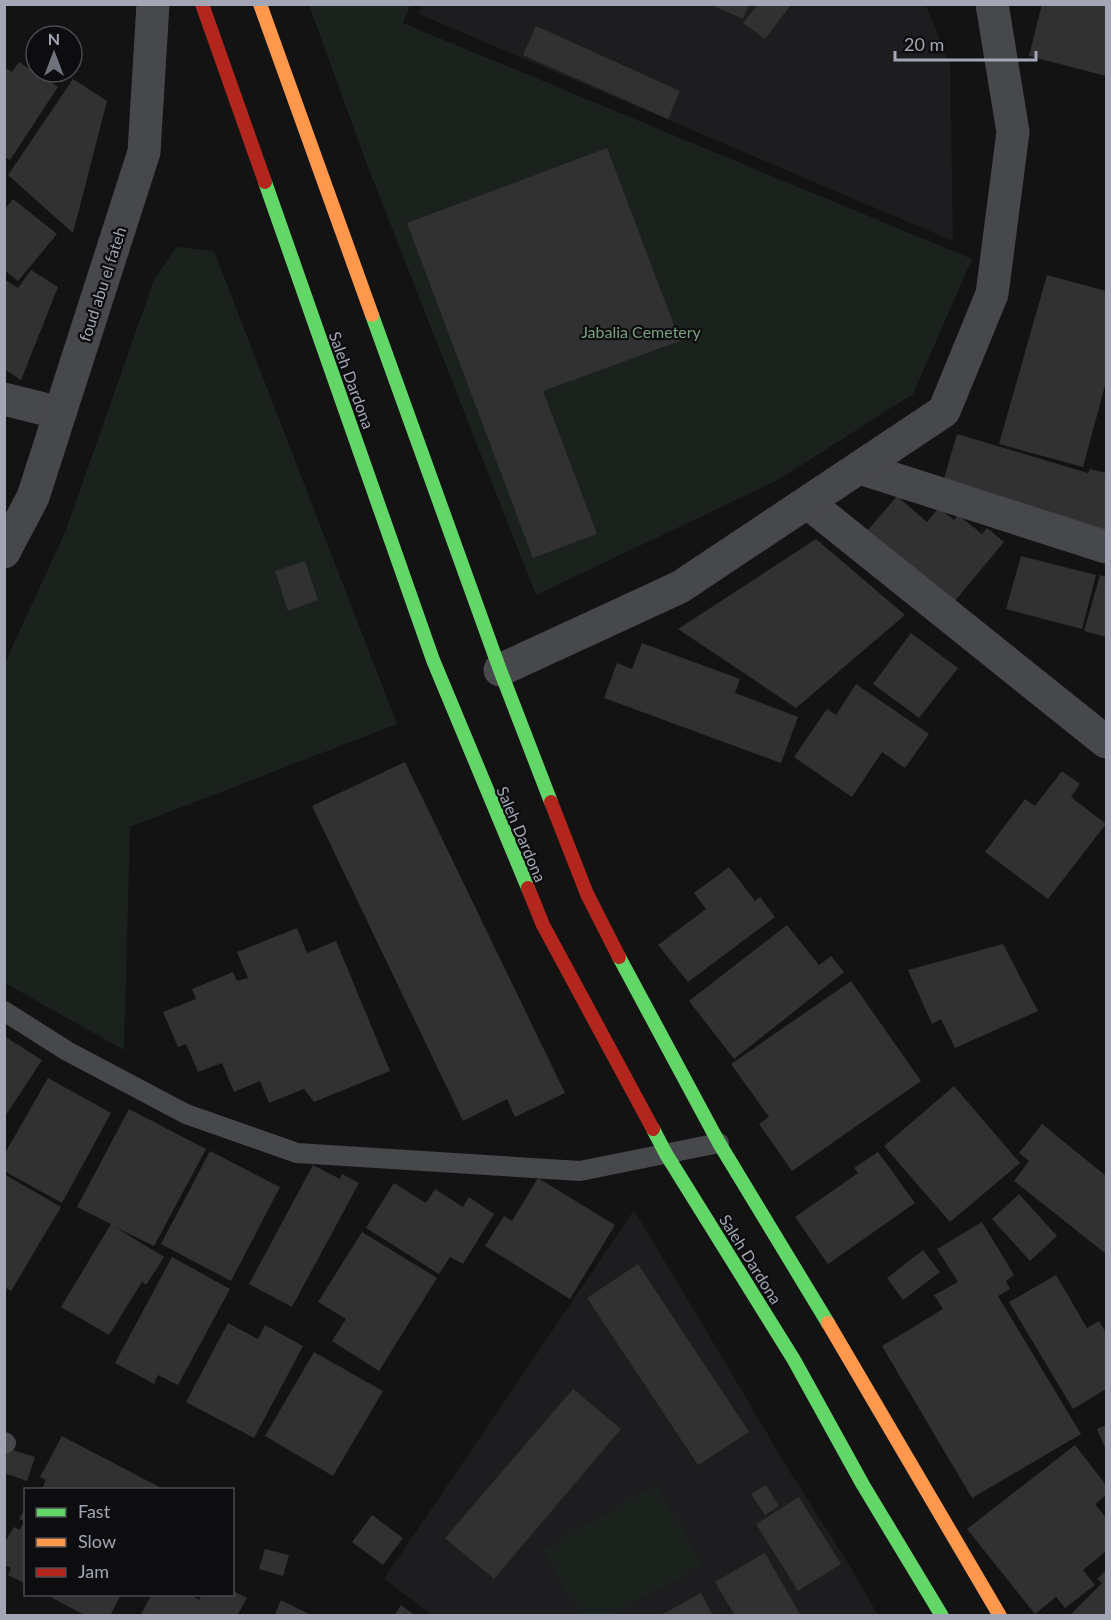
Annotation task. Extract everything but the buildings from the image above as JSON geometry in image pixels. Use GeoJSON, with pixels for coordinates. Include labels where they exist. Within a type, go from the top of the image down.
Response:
{"type":"FeatureCollection","features":[{"type":"Feature","properties":{"kind":"street","name":"foud abu el fateh"},"geometry":{"type":"LineString","coordinates":[[4,552],[33,497],[144,152],[153,4]]}},
{"type":"Feature","properties":{"kind":"street","name":"Saleh Dardona"},"geometry":{"type":"LineString","coordinates":[[202,4],[433,660],[543,925],[666,1154],[794,1360],[863,1485],[942,1616]]}},
{"type":"Feature","properties":{"kind":"street","name":"Saleh Dardona"},"geometry":{"type":"LineString","coordinates":[[260,4],[500,670],[587,894],[718,1143],[806,1285],[1000,1616]]}},
{"type":"Feature","properties":{"kind":"street"},"geometry":{"type":"LineString","coordinates":[[500,670],[680,587],[944,411],[992,294],[1013,132],[992,4]]}},
{"type":"Feature","properties":{"kind":"street"},"geometry":{"type":"LineString","coordinates":[[4,399],[60,413]]}},
{"type":"Feature","properties":{"kind":"street"},"geometry":{"type":"LineString","coordinates":[[861,468],[1107,547]]}},
{"type":"Feature","properties":{"kind":"street"},"geometry":{"type":"LineString","coordinates":[[808,503],[1107,742]]}},
{"type":"Feature","properties":{"kind":"lane"},"geometry":{"type":"LineString","coordinates":[[4,1011],[67,1051],[186,1113],[297,1153],[580,1171],[718,1143]]}},
{"type":"Feature","properties":{"kind":"shaded area"},"geometry":{"type":"Polygon","coordinates":[[[422,4],[926,5],[950,65],[953,241],[419,14],[422,4]]]}},
{"type":"Feature","properties":{"kind":"shaded area"},"geometry":{"type":"Polygon","coordinates":[[[634,1210],[878,1615],[432,1615],[384,1579],[634,1210]]]}},
{"type":"Feature","properties":{"kind":"green space","name":"Jabalia Cemetery"},"geometry":{"type":"Polygon","coordinates":[[[309,5],[410,5],[403,23],[972,259],[913,394],[778,480],[536,595],[368,167],[309,5]]]}},
{"type":"Feature","properties":{"kind":"green space"},"geometry":{"type":"Polygon","coordinates":[[[176,247],[214,251],[397,724],[130,827],[124,1050],[5,983],[5,663],[66,530],[154,280],[176,247]]]}},
{"type":"Feature","properties":{"kind":"green space"},"geometry":{"type":"Polygon","coordinates":[[[656,1485],[703,1564],[613,1615],[581,1615],[543,1550],[656,1485]]]}},
{"type":"Feature","properties":{"kind":"traffic: fast"},"geometry":{"type":"LineString","coordinates":[[265,182],[433,660],[528,888]]}},
{"type":"Feature","properties":{"kind":"traffic: fast"},"geometry":{"type":"LineString","coordinates":[[372,315],[500,670],[551,802]]}},
{"type":"Feature","properties":{"kind":"traffic: fast"},"geometry":{"type":"LineString","coordinates":[[619,957],[719,1143],[828,1323]]}},
{"type":"Feature","properties":{"kind":"traffic: fast"},"geometry":{"type":"LineString","coordinates":[[653,1129],[666,1154],[794,1360],[863,1485],[942,1616]]}},
{"type":"Feature","properties":{"kind":"traffic: slow"},"geometry":{"type":"LineString","coordinates":[[260,4],[372,315]]}},
{"type":"Feature","properties":{"kind":"traffic: slow"},"geometry":{"type":"LineString","coordinates":[[828,1323],[1000,1616]]}},
{"type":"Feature","properties":{"kind":"traffic: jam"},"geometry":{"type":"LineString","coordinates":[[202,4],[265,182]]}},
{"type":"Feature","properties":{"kind":"traffic: jam"},"geometry":{"type":"LineString","coordinates":[[551,802],[587,894],[619,957]]}},
{"type":"Feature","properties":{"kind":"traffic: jam"},"geometry":{"type":"LineString","coordinates":[[528,888],[543,925],[653,1129]]}}]}
